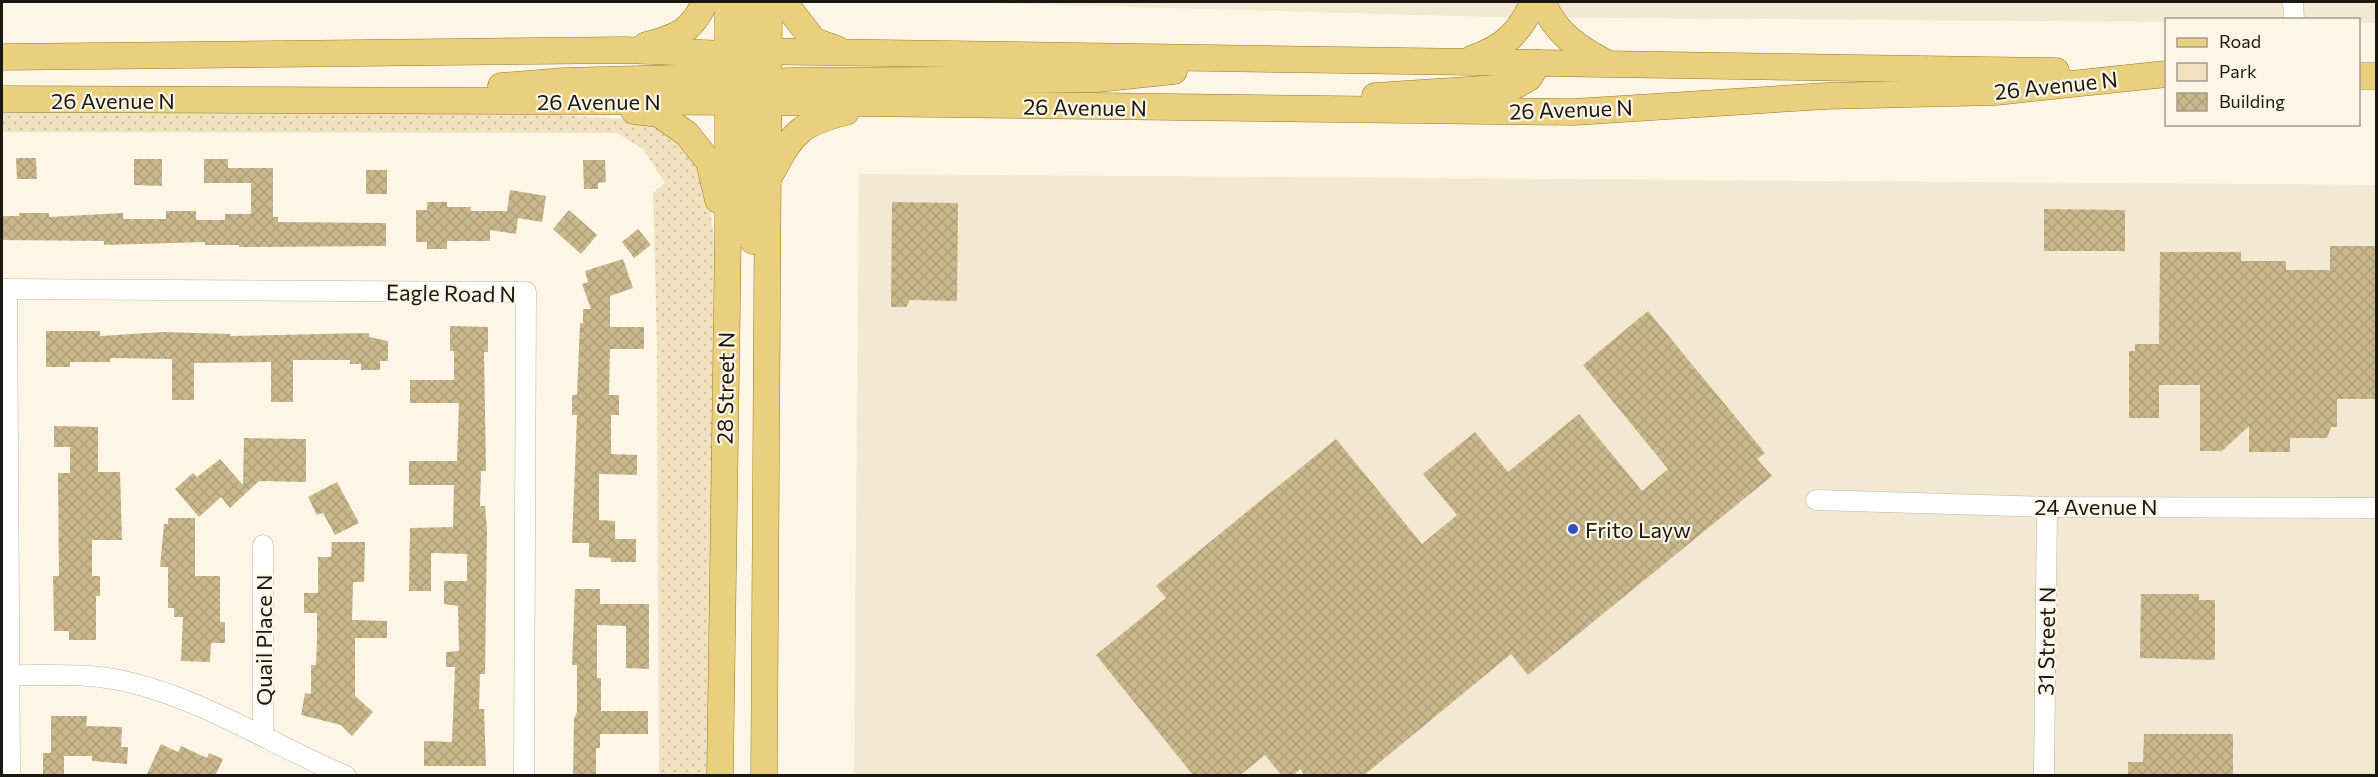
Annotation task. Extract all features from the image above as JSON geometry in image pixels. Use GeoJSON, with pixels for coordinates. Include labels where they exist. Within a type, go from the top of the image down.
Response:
{"type":"FeatureCollection","features":[{"type":"Feature","properties":{"kind":"main road"},"geometry":{"type":"LineString","coordinates":[[625,50],[667,39],[688,29],[705,2]]}},
{"type":"Feature","properties":{"kind":"main road","name":"28 Street N"},"geometry":{"type":"LineString","coordinates":[[728,2],[749,77],[769,178],[764,776]]}},
{"type":"Feature","properties":{"kind":"main road"},"geometry":{"type":"LineString","coordinates":[[750,2],[749,77],[753,243],[767,378]]}},
{"type":"Feature","properties":{"kind":"main road","name":"28 Street N"},"geometry":{"type":"LineString","coordinates":[[720,776],[728,236],[749,77],[769,2]]}},
{"type":"Feature","properties":{"kind":"main road"},"geometry":{"type":"LineString","coordinates":[[784,2],[814,41],[846,52]]}},
{"type":"Feature","properties":{"kind":"main road"},"geometry":{"type":"LineString","coordinates":[[1461,62],[1490,52],[1508,42],[1527,17],[1533,2]]}},
{"type":"Feature","properties":{"kind":"main road"},"geometry":{"type":"LineString","coordinates":[[1543,2],[1548,15],[1562,34],[1581,50],[1610,64]]}},
{"type":"Feature","properties":{"kind":"main road","name":"26 Avenue N"},"geometry":{"type":"LineString","coordinates":[[2,57],[625,50],[883,104],[1574,112],[1826,96],[1996,92],[2165,73]]}},
{"type":"Feature","properties":{"kind":"main road","name":"26 Avenue N"},"geometry":{"type":"LineString","coordinates":[[2,99],[562,101],[749,77],[846,52],[2165,73]]}},
{"type":"Feature","properties":{"kind":"main road"},"geometry":{"type":"LineString","coordinates":[[312,100],[564,81],[749,77],[1097,79],[1279,59]]}},
{"type":"Feature","properties":{"kind":"main road"},"geometry":{"type":"LineString","coordinates":[[1218,109],[1459,89],[1513,87],[1529,78],[1538,63]]}},
{"type":"Feature","properties":{"kind":"main road"},"geometry":{"type":"LineString","coordinates":[[2360,75],[2376,76]]}},
{"type":"Feature","properties":{"kind":"main road"},"geometry":{"type":"LineString","coordinates":[[562,101],[659,114],[687,134],[708,162],[728,236]]}},
{"type":"Feature","properties":{"kind":"main road"},"geometry":{"type":"LineString","coordinates":[[769,178],[788,142],[814,120],[883,104]]}},
{"type":"Feature","properties":{"kind":"street"},"geometry":{"type":"LineString","coordinates":[[2294,2],[2294,18]]}},
{"type":"Feature","properties":{"kind":"street"},"geometry":{"type":"LineString","coordinates":[[4,290],[6,675],[10,776]]}},
{"type":"Feature","properties":{"kind":"street","name":"Eagle Road N"},"geometry":{"type":"LineString","coordinates":[[4,290],[526,292],[524,776]]}},
{"type":"Feature","properties":{"kind":"street","name":"24 Avenue N"},"geometry":{"type":"LineString","coordinates":[[1816,500],[2047,507],[2376,508]]}},
{"type":"Feature","properties":{"kind":"street","name":"31 Street N"},"geometry":{"type":"LineString","coordinates":[[2044,776],[2047,507]]}},
{"type":"Feature","properties":{"kind":"street","name":"Quail Place N"},"geometry":{"type":"LineString","coordinates":[[263,545],[263,735]]}},
{"type":"Feature","properties":{"kind":"street"},"geometry":{"type":"LineString","coordinates":[[6,675],[93,676],[124,681],[197,705],[346,776]]}},
{"type":"Feature","properties":{"kind":"shaded area"},"geometry":{"type":"Polygon","coordinates":[[[951,2],[2376,2],[2376,23],[2360,23],[2360,18],[2165,18],[2165,22],[1495,17],[951,2]]]}},
{"type":"Feature","properties":{"kind":"shaded area"},"geometry":{"type":"Polygon","coordinates":[[[859,174],[2376,185],[2376,775],[854,776],[859,174]]]}},
{"type":"Feature","properties":{"kind":"green space"},"geometry":{"type":"Polygon","coordinates":[[[2,100],[312,100],[657,121],[703,165],[714,237],[710,775],[659,775],[657,345],[653,193],[665,183],[643,149],[617,133],[2,132],[2,100]]]}},
{"type":"Feature","properties":{"kind":"building"},"geometry":{"type":"Polygon","coordinates":[[[16,158],[36,158],[37,179],[17,179],[16,158]]]}},
{"type":"Feature","properties":{"kind":"building"},"geometry":{"type":"Polygon","coordinates":[[[134,159],[162,159],[162,186],[134,185],[134,159]]]}},
{"type":"Feature","properties":{"kind":"building"},"geometry":{"type":"Polygon","coordinates":[[[204,159],[228,159],[228,168],[273,168],[273,217],[278,217],[278,222],[386,223],[386,246],[239,247],[239,245],[205,245],[205,242],[104,245],[104,241],[2,240],[2,216],[19,216],[19,213],[49,213],[49,217],[123,213],[123,219],[166,219],[166,211],[196,211],[196,220],[225,220],[225,214],[251,214],[251,183],[204,183],[204,159]]]}},
{"type":"Feature","properties":{"kind":"building"},"geometry":{"type":"Polygon","coordinates":[[[583,160],[605,160],[606,182],[598,183],[598,189],[584,189],[583,160]]]}},
{"type":"Feature","properties":{"kind":"building"},"geometry":{"type":"Polygon","coordinates":[[[366,170],[387,170],[387,194],[366,194],[366,170]]]}},
{"type":"Feature","properties":{"kind":"building"},"geometry":{"type":"Polygon","coordinates":[[[510,190],[546,196],[542,222],[518,218],[516,234],[490,230],[490,241],[447,241],[447,249],[427,249],[427,242],[416,242],[416,210],[427,210],[427,202],[447,202],[447,207],[471,207],[471,211],[507,211],[510,190]]]}},
{"type":"Feature","properties":{"kind":"building"},"geometry":{"type":"Polygon","coordinates":[[[892,202],[958,203],[957,301],[910,300],[906,307],[891,307],[892,202]]]}},
{"type":"Feature","properties":{"kind":"building"},"geometry":{"type":"Polygon","coordinates":[[[2044,209],[2125,210],[2125,251],[2044,251],[2044,209]]]}},
{"type":"Feature","properties":{"kind":"building"},"geometry":{"type":"Polygon","coordinates":[[[569,210],[597,235],[581,254],[553,229],[569,210]]]}},
{"type":"Feature","properties":{"kind":"building"},"geometry":{"type":"Polygon","coordinates":[[[638,229],[651,245],[634,258],[622,242],[638,229]]]}},
{"type":"Feature","properties":{"kind":"building"},"geometry":{"type":"Polygon","coordinates":[[[2330,246],[2376,246],[2376,399],[2337,399],[2337,427],[2331,427],[2327,438],[2290,438],[2290,452],[2249,452],[2249,426],[2222,451],[2200,451],[2200,385],[2159,385],[2159,418],[2129,418],[2129,351],[2135,351],[2135,344],[2159,344],[2160,252],[2241,252],[2241,261],[2286,261],[2286,270],[2330,270],[2330,246]]]}},
{"type":"Feature","properties":{"kind":"building"},"geometry":{"type":"Polygon","coordinates":[[[623,259],[633,288],[610,296],[610,327],[644,327],[644,349],[610,349],[609,395],[619,395],[619,415],[611,415],[611,454],[637,455],[637,475],[599,474],[599,520],[615,521],[615,539],[636,539],[636,562],[611,562],[611,558],[589,557],[589,543],[572,543],[577,415],[572,415],[572,395],[577,395],[580,323],[583,323],[583,309],[591,309],[582,284],[588,282],[585,271],[623,259]]]}},
{"type":"Feature","properties":{"kind":"building","name":"Frito Layw"},"geometry":{"type":"Polygon","coordinates":[[[1648,311],[1765,453],[1757,459],[1772,476],[1528,675],[1511,654],[1363,776],[1305,776],[1300,769],[1293,776],[1282,776],[1265,755],[1239,776],[1194,776],[1096,655],[1166,598],[1156,586],[1336,439],[1422,544],[1457,515],[1423,474],[1475,432],[1508,472],[1579,414],[1642,491],[1668,469],[1583,365],[1648,311]]]}},
{"type":"Feature","properties":{"kind":"building"},"geometry":{"type":"Polygon","coordinates":[[[450,326],[488,327],[488,352],[484,352],[486,471],[481,471],[480,506],[485,506],[487,529],[485,674],[480,674],[479,709],[484,709],[486,766],[424,766],[424,741],[452,742],[455,667],[446,667],[446,652],[459,651],[458,606],[444,604],[444,581],[467,581],[467,554],[431,553],[431,591],[409,591],[410,528],[453,527],[454,485],[409,485],[409,461],[457,461],[459,403],[410,403],[410,380],[454,380],[454,351],[450,351],[450,326]]]}},
{"type":"Feature","properties":{"kind":"building"},"geometry":{"type":"Polygon","coordinates":[[[46,331],[100,331],[100,336],[163,332],[230,334],[230,336],[369,333],[369,337],[388,341],[388,361],[380,361],[380,370],[361,370],[361,364],[350,364],[350,360],[293,360],[293,402],[271,402],[271,362],[194,363],[194,400],[172,400],[172,359],[110,358],[110,362],[70,362],[70,367],[46,367],[46,331]]]}},
{"type":"Feature","properties":{"kind":"building"},"geometry":{"type":"Polygon","coordinates":[[[54,426],[98,427],[98,472],[120,472],[122,540],[92,540],[92,576],[100,576],[100,596],[96,596],[96,640],[69,640],[69,631],[54,631],[53,576],[59,576],[58,473],[70,473],[70,447],[54,447],[54,426]]]}},
{"type":"Feature","properties":{"kind":"building"},"geometry":{"type":"Polygon","coordinates":[[[244,438],[306,439],[306,482],[259,481],[230,508],[221,497],[199,517],[175,489],[193,473],[197,477],[220,459],[243,485],[244,438]]]}},
{"type":"Feature","properties":{"kind":"building"},"geometry":{"type":"Polygon","coordinates":[[[337,482],[359,523],[335,535],[323,513],[317,515],[308,497],[337,482]]]}},
{"type":"Feature","properties":{"kind":"building"},"geometry":{"type":"Polygon","coordinates":[[[168,518],[195,518],[195,576],[220,576],[220,622],[225,622],[225,643],[211,643],[210,662],[181,661],[183,617],[174,617],[174,608],[168,608],[168,567],[160,567],[164,524],[168,524],[168,518]]]}},
{"type":"Feature","properties":{"kind":"building"},"geometry":{"type":"Polygon","coordinates":[[[332,542],[365,542],[364,582],[353,582],[352,620],[387,621],[387,638],[355,638],[355,696],[373,712],[352,736],[341,725],[301,715],[305,693],[311,694],[311,665],[316,665],[317,640],[317,613],[304,613],[304,593],[318,593],[318,557],[331,557],[332,542]]]}},
{"type":"Feature","properties":{"kind":"building"},"geometry":{"type":"Polygon","coordinates":[[[575,589],[600,589],[600,604],[649,604],[649,669],[626,668],[626,626],[597,625],[597,678],[601,678],[601,711],[648,711],[648,734],[600,734],[600,748],[596,748],[596,776],[573,776],[574,719],[577,712],[577,665],[572,665],[575,589]]]}},
{"type":"Feature","properties":{"kind":"building"},"geometry":{"type":"Polygon","coordinates":[[[2141,594],[2199,594],[2199,600],[2215,600],[2215,660],[2140,658],[2141,594]]]}},
{"type":"Feature","properties":{"kind":"building"},"geometry":{"type":"Polygon","coordinates":[[[51,716],[87,716],[86,726],[122,727],[121,747],[128,747],[127,764],[92,761],[92,756],[64,756],[64,776],[43,776],[43,753],[51,753],[51,716]]]}},
{"type":"Feature","properties":{"kind":"building"},"geometry":{"type":"Polygon","coordinates":[[[2144,734],[2233,734],[2233,776],[2128,776],[2128,762],[2143,762],[2144,734]]]}},
{"type":"Feature","properties":{"kind":"building"},"geometry":{"type":"Polygon","coordinates":[[[161,744],[178,752],[181,746],[207,758],[209,753],[223,759],[215,776],[146,776],[161,744]]]}},
{"type":"Feature","properties":{"kind":"place","name":"Frito Layw"},"geometry":{"type":"Point","coordinates":[1573,529]}}]}
